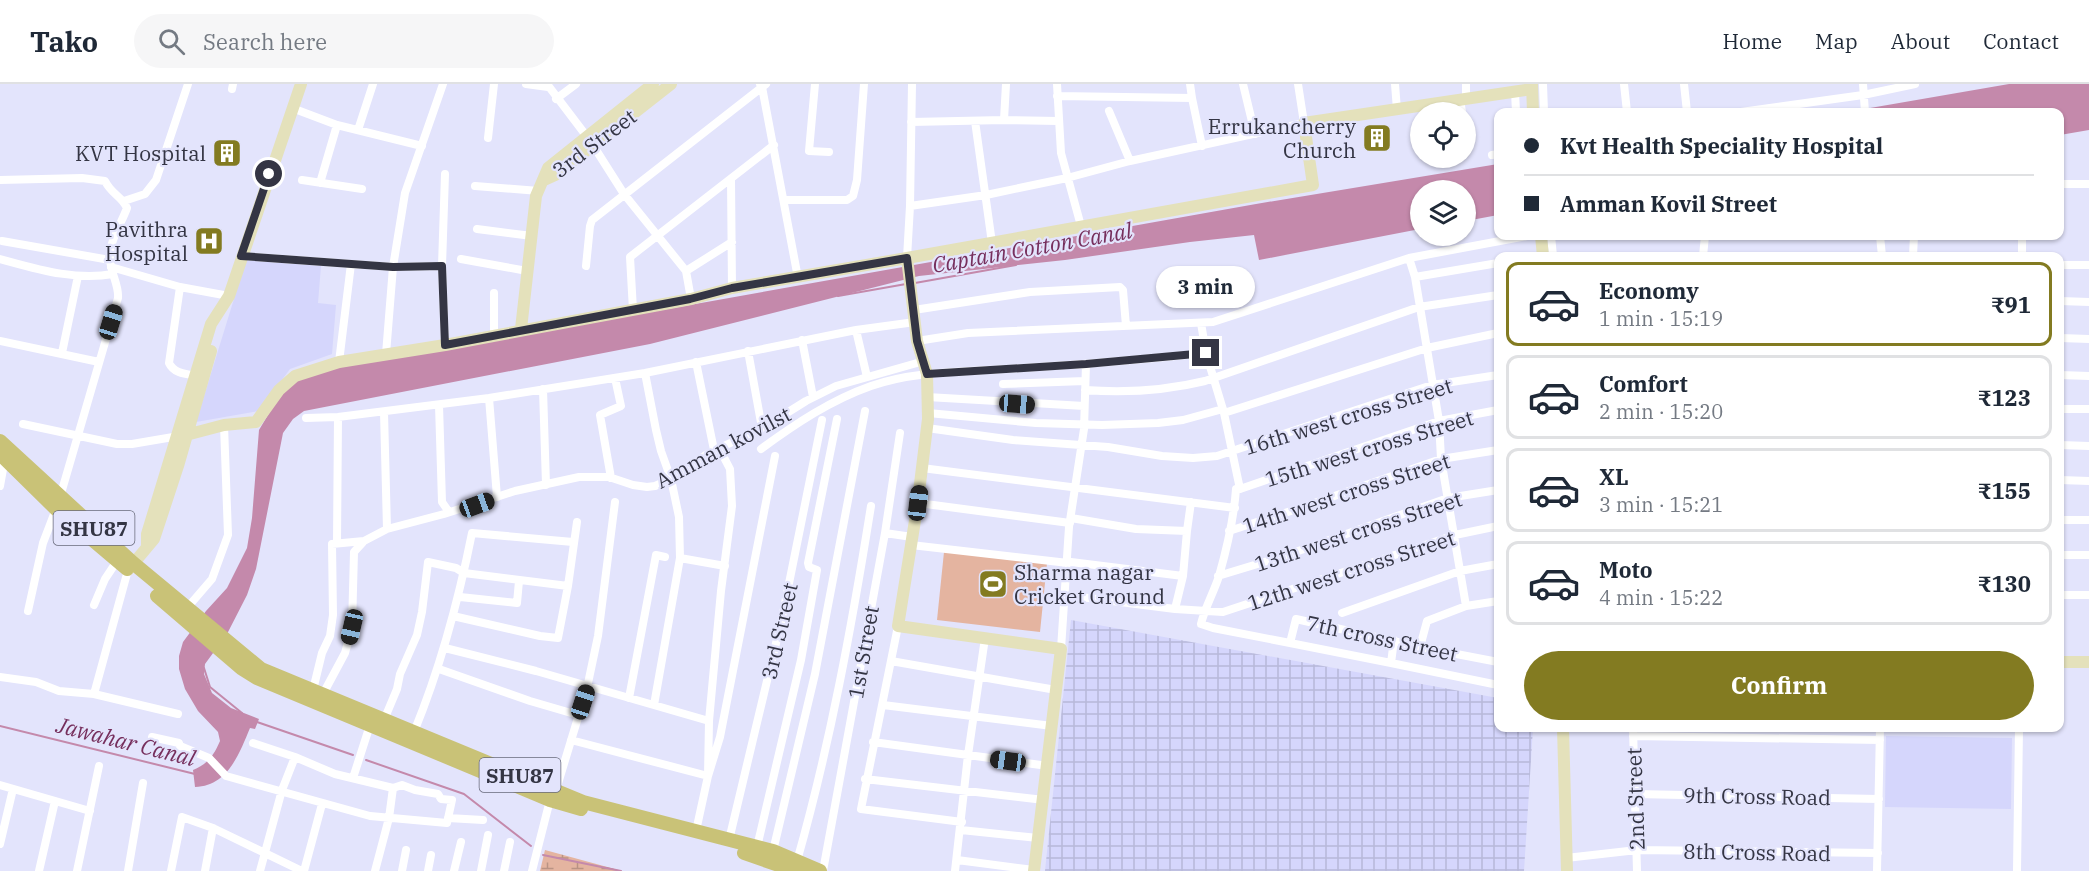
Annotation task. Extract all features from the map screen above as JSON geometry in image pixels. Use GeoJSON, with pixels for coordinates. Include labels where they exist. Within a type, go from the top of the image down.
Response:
{"type":"FeatureCollection","features":[{"type":"Feature","properties":{"kind":"main road","name":"SHU87"},"geometry":{"type":"LineString","coordinates":[[0,441],[58,503]]}},
{"type":"Feature","properties":{"kind":"main road","name":"SHU87"},"geometry":{"type":"LineString","coordinates":[[2,456],[126,565],[187,613],[230,651],[256,678],[414,732],[553,795],[773,851],[797,866]]}},
{"type":"Feature","properties":{"kind":"main road","name":"SHU87"},"geometry":{"type":"LineString","coordinates":[[230,651],[261,669],[553,795],[754,855],[821,871]]}},
{"type":"Feature","properties":{"kind":"street"},"geometry":{"type":"LineString","coordinates":[[124,201],[145,194],[151,188],[160,170],[188,84]]}},
{"type":"Feature","properties":{"kind":"street"},"geometry":{"type":"LineString","coordinates":[[94,605],[105,579],[126,565],[147,545],[147,534],[173,464],[199,376],[211,324],[229,296],[301,84]]}},
{"type":"Feature","properties":{"kind":"street"},"geometry":{"type":"LineString","coordinates":[[358,130],[373,84]]}},
{"type":"Feature","properties":{"kind":"street"},"geometry":{"type":"LineString","coordinates":[[386,354],[393,267],[407,181],[422,146],[443,84]]}},
{"type":"Feature","properties":{"kind":"street"},"geometry":{"type":"LineString","coordinates":[[488,138],[494,84]]}},
{"type":"Feature","properties":{"kind":"street"},"geometry":{"type":"LineString","coordinates":[[526,84],[547,86],[590,141],[624,194],[686,271],[690,299]]}},
{"type":"Feature","properties":{"kind":"street"},"geometry":{"type":"LineString","coordinates":[[556,99],[576,84]]}},
{"type":"Feature","properties":{"kind":"street","name":"3rd Street"},"geometry":{"type":"LineString","coordinates":[[521,329],[536,196],[541,186],[653,84]]}},
{"type":"Feature","properties":{"kind":"street","name":"3rd Street"},"geometry":{"type":"LineString","coordinates":[[590,141],[671,84]]}},
{"type":"Feature","properties":{"kind":"street"},"geometry":{"type":"LineString","coordinates":[[815,84],[809,151],[829,152]]}},
{"type":"Feature","properties":{"kind":"street"},"geometry":{"type":"LineString","coordinates":[[784,200],[847,200],[853,196],[857,180],[864,84]]}},
{"type":"Feature","properties":{"kind":"street"},"geometry":{"type":"LineString","coordinates":[[912,84],[907,262],[917,341],[927,374],[927,428],[918,503],[898,626],[861,809],[1038,838]]}},
{"type":"Feature","properties":{"kind":"street"},"geometry":{"type":"LineString","coordinates":[[1004,120],[1006,84]]}},
{"type":"Feature","properties":{"kind":"street"},"geometry":{"type":"LineString","coordinates":[[1057,84],[1061,153],[1081,226]]}},
{"type":"Feature","properties":{"kind":"street"},"geometry":{"type":"LineString","coordinates":[[1190,84],[1202,146]]}},
{"type":"Feature","properties":{"kind":"street"},"geometry":{"type":"LineString","coordinates":[[1243,84],[1255,134]]}},
{"type":"Feature","properties":{"kind":"street"},"geometry":{"type":"LineString","coordinates":[[23,424],[117,444],[132,444],[181,436],[224,425],[256,422],[279,390],[295,376],[339,362],[633,310],[732,288],[907,262],[1081,226],[1313,185],[1298,84]]}},
{"type":"Feature","properties":{"kind":"street"},"geometry":{"type":"LineString","coordinates":[[1395,84],[1396,110]]}},
{"type":"Feature","properties":{"kind":"street"},"geometry":{"type":"LineString","coordinates":[[1462,102],[1466,84]]}},
{"type":"Feature","properties":{"kind":"street"},"geometry":{"type":"LineString","coordinates":[[1624,84],[1627,108]]}},
{"type":"Feature","properties":{"kind":"street"},"geometry":{"type":"LineString","coordinates":[[1684,84],[1687,108]]}},
{"type":"Feature","properties":{"kind":"street"},"geometry":{"type":"LineString","coordinates":[[1863,84],[1865,108]]}},
{"type":"Feature","properties":{"kind":"street"},"geometry":{"type":"LineString","coordinates":[[1770,108],[1863,95],[1915,84]]}},
{"type":"Feature","properties":{"kind":"street"},"geometry":{"type":"LineString","coordinates":[[586,266],[591,222],[762,85],[798,278]]}},
{"type":"Feature","properties":{"kind":"street"},"geometry":{"type":"LineString","coordinates":[[1469,102],[1536,86]]}},
{"type":"Feature","properties":{"kind":"street"},"geometry":{"type":"LineString","coordinates":[[1533,108],[1536,86]]}},
{"type":"Feature","properties":{"kind":"street"},"geometry":{"type":"LineString","coordinates":[[1536,86],[1544,108]]}},
{"type":"Feature","properties":{"kind":"street"},"geometry":{"type":"LineString","coordinates":[[1516,89],[1516,108]]}},
{"type":"Feature","properties":{"kind":"street"},"geometry":{"type":"LineString","coordinates":[[1057,96],[1192,98]]}},
{"type":"Feature","properties":{"kind":"street"},"geometry":{"type":"LineString","coordinates":[[292,108],[336,124],[422,146]]}},
{"type":"Feature","properties":{"kind":"street"},"geometry":{"type":"LineString","coordinates":[[910,206],[986,195],[1067,178],[1130,161],[1304,123],[1410,109]]}},
{"type":"Feature","properties":{"kind":"street"},"geometry":{"type":"LineString","coordinates":[[1109,111],[1130,161]]}},
{"type":"Feature","properties":{"kind":"street"},"geometry":{"type":"LineString","coordinates":[[975,121],[992,243]]}},
{"type":"Feature","properties":{"kind":"street"},"geometry":{"type":"LineString","coordinates":[[911,122],[1058,121]]}},
{"type":"Feature","properties":{"kind":"street"},"geometry":{"type":"LineString","coordinates":[[320,183],[336,124]]}},
{"type":"Feature","properties":{"kind":"street"},"geometry":{"type":"LineString","coordinates":[[633,310],[630,257],[774,145]]}},
{"type":"Feature","properties":{"kind":"street"},"geometry":{"type":"LineString","coordinates":[[445,174],[442,266],[445,345]]}},
{"type":"Feature","properties":{"kind":"street"},"geometry":{"type":"LineString","coordinates":[[0,180],[93,179],[105,181],[110,190],[124,201],[127,208],[111,243],[111,267],[118,288],[118,298],[58,503],[46,536],[28,611]]}},
{"type":"Feature","properties":{"kind":"street"},"geometry":{"type":"LineString","coordinates":[[302,180],[362,189]]}},
{"type":"Feature","properties":{"kind":"street"},"geometry":{"type":"LineString","coordinates":[[731,180],[732,288]]}},
{"type":"Feature","properties":{"kind":"street"},"geometry":{"type":"LineString","coordinates":[[2064,184],[2089,184]]}},
{"type":"Feature","properties":{"kind":"street"},"geometry":{"type":"LineString","coordinates":[[475,186],[541,186]]}},
{"type":"Feature","properties":{"kind":"street"},"geometry":{"type":"LineString","coordinates":[[477,229],[532,236]]}},
{"type":"Feature","properties":{"kind":"street"},"geometry":{"type":"LineString","coordinates":[[917,341],[968,333],[1213,322],[1409,258],[1506,240]]}},
{"type":"Feature","properties":{"kind":"street"},"geometry":{"type":"LineString","coordinates":[[2,241],[111,267],[180,287],[229,296]]}},
{"type":"Feature","properties":{"kind":"street"},"geometry":{"type":"LineString","coordinates":[[686,271],[732,242]]}},
{"type":"Feature","properties":{"kind":"street"},"geometry":{"type":"LineString","coordinates":[[241,256],[393,267],[442,266]]}},
{"type":"Feature","properties":{"kind":"street"},"geometry":{"type":"LineString","coordinates":[[1409,258],[1439,421],[1441,459],[1466,606]]}},
{"type":"Feature","properties":{"kind":"street"},"geometry":{"type":"LineString","coordinates":[[0,259],[50,272],[78,276],[101,276],[111,267]]}},
{"type":"Feature","properties":{"kind":"street"},"geometry":{"type":"LineString","coordinates":[[461,259],[527,271]]}},
{"type":"Feature","properties":{"kind":"street"},"geometry":{"type":"LineString","coordinates":[[339,362],[351,264]]}},
{"type":"Feature","properties":{"kind":"street"},"geometry":{"type":"LineString","coordinates":[[1414,277],[1494,265]]}},
{"type":"Feature","properties":{"kind":"street"},"geometry":{"type":"LineString","coordinates":[[2064,265],[2089,265]]}},
{"type":"Feature","properties":{"kind":"street"},"geometry":{"type":"LineString","coordinates":[[62,353],[78,276]]}},
{"type":"Feature","properties":{"kind":"street"},"geometry":{"type":"LineString","coordinates":[[180,287],[170,363],[172,369],[177,372],[199,376]]}},
{"type":"Feature","properties":{"kind":"street"},"geometry":{"type":"LineString","coordinates":[[306,418],[338,417],[439,405],[645,373],[1030,292],[1120,287],[1123,290],[1126,326]]}},
{"type":"Feature","properties":{"kind":"street"},"geometry":{"type":"LineString","coordinates":[[494,293],[494,335]]}},
{"type":"Feature","properties":{"kind":"street"},"geometry":{"type":"LineString","coordinates":[[1004,384],[1085,386],[1112,392],[1150,392],[1181,387],[1419,307],[1494,296]]}},
{"type":"Feature","properties":{"kind":"street"},"geometry":{"type":"LineString","coordinates":[[2064,301],[2089,302]]}},
{"type":"Feature","properties":{"kind":"street"},"geometry":{"type":"LineString","coordinates":[[1201,323],[1206,353],[1224,411],[1240,489],[1236,489],[1235,508],[1218,576],[1204,611]]}},
{"type":"Feature","properties":{"kind":"street"},"geometry":{"type":"LineString","coordinates":[[856,330],[867,377]]}},
{"type":"Feature","properties":{"kind":"street"},"geometry":{"type":"LineString","coordinates":[[928,413],[1036,423],[1158,423],[1183,420],[1224,411],[1427,348],[1494,334]]}},
{"type":"Feature","properties":{"kind":"street"},"geometry":{"type":"LineString","coordinates":[[2064,338],[2089,339]]}},
{"type":"Feature","properties":{"kind":"street"},"geometry":{"type":"LineString","coordinates":[[802,340],[813,397]]}},
{"type":"Feature","properties":{"kind":"street"},"geometry":{"type":"LineString","coordinates":[[0,341],[99,362]]}},
{"type":"Feature","properties":{"kind":"street"},"geometry":{"type":"LineString","coordinates":[[748,351],[762,428]]}},
{"type":"Feature","properties":{"kind":"street"},"geometry":{"type":"LineString","coordinates":[[761,449],[809,416],[845,396],[873,385],[927,374],[1086,364],[1206,353]]}},
{"type":"Feature","properties":{"kind":"street","name":"Amman kovilst"},"geometry":{"type":"LineString","coordinates":[[364,541],[387,529],[497,497],[579,477],[611,478],[647,487],[671,479],[717,449],[762,428],[836,386],[924,361]]}},
{"type":"Feature","properties":{"kind":"street"},"geometry":{"type":"LineString","coordinates":[[696,362],[717,449],[730,469],[732,507],[709,721],[708,776]]}},
{"type":"Feature","properties":{"kind":"street"},"geometry":{"type":"LineString","coordinates":[[957,860],[1034,871],[1061,649],[1070,521],[1084,424],[1086,364]]}},
{"type":"Feature","properties":{"kind":"street"},"geometry":{"type":"LineString","coordinates":[[645,373],[658,441],[671,479],[679,517],[680,558],[654,705]]}},
{"type":"Feature","properties":{"kind":"street"},"geometry":{"type":"LineString","coordinates":[[2064,375],[2089,376]]}},
{"type":"Feature","properties":{"kind":"street","name":"16th west cross Street"},"geometry":{"type":"LineString","coordinates":[[1081,445],[1162,456],[1193,458],[1217,456],[1432,385],[1494,376]]}},
{"type":"Feature","properties":{"kind":"street"},"geometry":{"type":"LineString","coordinates":[[611,478],[600,415],[621,406],[615,378]]}},
{"type":"Feature","properties":{"kind":"street"},"geometry":{"type":"LineString","coordinates":[[543,389],[546,484]]}},
{"type":"Feature","properties":{"kind":"street"},"geometry":{"type":"LineString","coordinates":[[927,397],[1084,406]]}},
{"type":"Feature","properties":{"kind":"street"},"geometry":{"type":"LineString","coordinates":[[489,398],[497,497]]}},
{"type":"Feature","properties":{"kind":"street"},"geometry":{"type":"LineString","coordinates":[[439,405],[442,502],[449,512]]}},
{"type":"Feature","properties":{"kind":"street"},"geometry":{"type":"LineString","coordinates":[[2064,409],[2089,409]]}},
{"type":"Feature","properties":{"kind":"street"},"geometry":{"type":"LineString","coordinates":[[773,851],[816,674],[865,411]]}},
{"type":"Feature","properties":{"kind":"street","name":"15th west cross Street"},"geometry":{"type":"LineString","coordinates":[[1240,489],[1439,421],[1494,411]]}},
{"type":"Feature","properties":{"kind":"street"},"geometry":{"type":"LineString","coordinates":[[384,412],[387,529]]}},
{"type":"Feature","properties":{"kind":"street"},"geometry":{"type":"LineString","coordinates":[[337,543],[338,417]]}},
{"type":"Feature","properties":{"kind":"street"},"geometry":{"type":"LineString","coordinates":[[757,847],[811,612],[817,570],[809,567],[808,563],[837,419]]}},
{"type":"Feature","properties":{"kind":"street","name":"3rd Street"},"geometry":{"type":"LineString","coordinates":[[729,840],[782,618],[822,420]]}},
{"type":"Feature","properties":{"kind":"street"},"geometry":{"type":"LineString","coordinates":[[187,613],[212,579],[228,535],[224,425]]}},
{"type":"Feature","properties":{"kind":"street"},"geometry":{"type":"LineString","coordinates":[[927,428],[1013,440],[1081,445]]}},
{"type":"Feature","properties":{"kind":"street","name":"1st Street"},"geometry":{"type":"LineString","coordinates":[[821,871],[885,533],[900,434]]}},
{"type":"Feature","properties":{"kind":"street"},"geometry":{"type":"LineString","coordinates":[[2064,446],[2089,446]]}},
{"type":"Feature","properties":{"kind":"street","name":"14th west cross Street"},"geometry":{"type":"LineString","coordinates":[[1229,531],[1441,459],[1494,451]]}},
{"type":"Feature","properties":{"kind":"street"},"geometry":{"type":"LineString","coordinates":[[0,486],[2,456]]}},
{"type":"Feature","properties":{"kind":"street"},"geometry":{"type":"LineString","coordinates":[[696,831],[708,776],[720,737],[775,456]]}},
{"type":"Feature","properties":{"kind":"street"},"geometry":{"type":"LineString","coordinates":[[922,468],[1235,508]]}},
{"type":"Feature","properties":{"kind":"street"},"geometry":{"type":"LineString","coordinates":[[2064,480],[2089,481]]}},
{"type":"Feature","properties":{"kind":"street","name":"13th west cross Street"},"geometry":{"type":"LineString","coordinates":[[1218,576],[1287,555],[1448,498],[1494,491]]}},
{"type":"Feature","properties":{"kind":"street"},"geometry":{"type":"LineString","coordinates":[[532,871],[587,686],[598,636],[615,502]]}},
{"type":"Feature","properties":{"kind":"street"},"geometry":{"type":"LineString","coordinates":[[1175,609],[1183,576],[1191,502]]}},
{"type":"Feature","properties":{"kind":"street"},"geometry":{"type":"LineString","coordinates":[[918,503],[1136,529],[1187,531]]}},
{"type":"Feature","properties":{"kind":"street"},"geometry":{"type":"LineString","coordinates":[[797,866],[810,818],[841,671],[871,506]]}},
{"type":"Feature","properties":{"kind":"street"},"geometry":{"type":"LineString","coordinates":[[2064,519],[2089,520]]}},
{"type":"Feature","properties":{"kind":"street"},"geometry":{"type":"LineString","coordinates":[[453,616],[558,639],[577,522]]}},
{"type":"Feature","properties":{"kind":"street","name":"12th west cross Street"},"geometry":{"type":"LineString","coordinates":[[1065,595],[1175,609],[1223,612],[1455,535],[1494,527]]}},
{"type":"Feature","properties":{"kind":"street"},"geometry":{"type":"LineString","coordinates":[[414,732],[439,669],[460,597],[472,533],[573,542]]}},
{"type":"Feature","properties":{"kind":"street"},"geometry":{"type":"LineString","coordinates":[[885,533],[911,541],[1183,576]]}},
{"type":"Feature","properties":{"kind":"street"},"geometry":{"type":"LineString","coordinates":[[318,692],[322,653],[330,636],[334,589],[332,544],[364,541]]}},
{"type":"Feature","properties":{"kind":"street"},"geometry":{"type":"LineString","coordinates":[[318,692],[345,653],[352,627],[354,552],[364,541]]}},
{"type":"Feature","properties":{"kind":"street"},"geometry":{"type":"LineString","coordinates":[[629,698],[657,555],[665,557]]}},
{"type":"Feature","properties":{"kind":"street"},"geometry":{"type":"LineString","coordinates":[[2064,555],[2089,555]]}},
{"type":"Feature","properties":{"kind":"street"},"geometry":{"type":"LineString","coordinates":[[680,558],[725,566]]}},
{"type":"Feature","properties":{"kind":"street"},"geometry":{"type":"LineString","coordinates":[[353,778],[377,720],[397,689],[400,674],[417,635],[428,562],[456,568],[464,573],[568,586]]}},
{"type":"Feature","properties":{"kind":"street"},"geometry":{"type":"LineString","coordinates":[[94,694],[126,565]]}},
{"type":"Feature","properties":{"kind":"street"},"geometry":{"type":"LineString","coordinates":[[1342,613],[1460,571],[1494,565]]}},
{"type":"Feature","properties":{"kind":"street"},"geometry":{"type":"LineString","coordinates":[[460,597],[517,603],[519,580]]}},
{"type":"Feature","properties":{"kind":"street"},"geometry":{"type":"LineString","coordinates":[[2064,595],[2089,595]]}},
{"type":"Feature","properties":{"kind":"street"},"geometry":{"type":"LineString","coordinates":[[1420,647],[1427,621],[1466,606],[1494,601]]}},
{"type":"Feature","properties":{"kind":"street","name":"7th cross Street"},"geometry":{"type":"LineString","coordinates":[[1204,611],[1201,624],[1290,643],[1296,619],[1494,661]]}},
{"type":"Feature","properties":{"kind":"street"},"geometry":{"type":"LineString","coordinates":[[898,626],[1061,649]]}},
{"type":"Feature","properties":{"kind":"street"},"geometry":{"type":"LineString","coordinates":[[955,871],[968,755],[985,638]]}},
{"type":"Feature","properties":{"kind":"street"},"geometry":{"type":"LineString","coordinates":[[1391,663],[1395,640]]}},
{"type":"Feature","properties":{"kind":"street"},"geometry":{"type":"LineString","coordinates":[[1290,643],[1494,684]]}},
{"type":"Feature","properties":{"kind":"street"},"geometry":{"type":"LineString","coordinates":[[445,648],[709,721]]}},
{"type":"Feature","properties":{"kind":"street"},"geometry":{"type":"LineString","coordinates":[[891,661],[1056,690]]}},
{"type":"Feature","properties":{"kind":"street"},"geometry":{"type":"LineString","coordinates":[[2064,662],[2089,662]]}},
{"type":"Feature","properties":{"kind":"street"},"geometry":{"type":"LineString","coordinates":[[439,669],[578,716]]}},
{"type":"Feature","properties":{"kind":"street"},"geometry":{"type":"LineString","coordinates":[[0,677],[36,682],[59,691],[94,694],[178,714]]}},
{"type":"Feature","properties":{"kind":"street"},"geometry":{"type":"LineString","coordinates":[[883,705],[1052,726]]}},
{"type":"Feature","properties":{"kind":"street"},"geometry":{"type":"LineString","coordinates":[[1563,732],[1566,865]]}},
{"type":"Feature","properties":{"kind":"street"},"geometry":{"type":"LineString","coordinates":[[1633,732],[1880,740]]}},
{"type":"Feature","properties":{"kind":"street","name":"2nd Street"},"geometry":{"type":"LineString","coordinates":[[1633,732],[1637,871]]}},
{"type":"Feature","properties":{"kind":"street"},"geometry":{"type":"LineString","coordinates":[[1877,871],[1880,732]]}},
{"type":"Feature","properties":{"kind":"street"},"geometry":{"type":"LineString","coordinates":[[2018,871],[2019,732]]}},
{"type":"Feature","properties":{"kind":"street"},"geometry":{"type":"LineString","coordinates":[[152,737],[179,743],[180,747],[209,758],[226,776],[282,790],[322,804],[370,816],[447,823],[452,800],[441,799],[438,794],[402,785],[393,788],[334,774],[295,757],[253,743]]}},
{"type":"Feature","properties":{"kind":"street"},"geometry":{"type":"LineString","coordinates":[[572,740],[708,776]]}},
{"type":"Feature","properties":{"kind":"street"},"geometry":{"type":"LineString","coordinates":[[873,742],[1048,766]]}},
{"type":"Feature","properties":{"kind":"street"},"geometry":{"type":"LineString","coordinates":[[260,871],[282,790],[295,757]]}},
{"type":"Feature","properties":{"kind":"street"},"geometry":{"type":"LineString","coordinates":[[77,871],[99,766]]}},
{"type":"Feature","properties":{"kind":"street"},"geometry":{"type":"LineString","coordinates":[[866,779],[1044,800]]}},
{"type":"Feature","properties":{"kind":"street"},"geometry":{"type":"LineString","coordinates":[[128,871],[143,783]]}},
{"type":"Feature","properties":{"kind":"street"},"geometry":{"type":"LineString","coordinates":[[0,785],[90,811]]}},
{"type":"Feature","properties":{"kind":"street"},"geometry":{"type":"LineString","coordinates":[[375,871],[389,818],[393,788]]}},
{"type":"Feature","properties":{"kind":"street"},"geometry":{"type":"LineString","coordinates":[[0,844],[14,789]]}},
{"type":"Feature","properties":{"kind":"street","name":"9th Cross Road"},"geometry":{"type":"LineString","coordinates":[[1635,794],[1879,799]]}},
{"type":"Feature","properties":{"kind":"street"},"geometry":{"type":"LineString","coordinates":[[39,871],[55,801]]}},
{"type":"Feature","properties":{"kind":"street"},"geometry":{"type":"LineString","coordinates":[[171,871],[182,817],[213,828],[303,871],[322,804]]}},
{"type":"Feature","properties":{"kind":"street"},"geometry":{"type":"LineString","coordinates":[[448,818],[483,820]]}},
{"type":"Feature","properties":{"kind":"street"},"geometry":{"type":"LineString","coordinates":[[205,871],[213,828]]}},
{"type":"Feature","properties":{"kind":"street"},"geometry":{"type":"LineString","coordinates":[[481,871],[488,835]]}},
{"type":"Feature","properties":{"kind":"street"},"geometry":{"type":"LineString","coordinates":[[454,871],[461,842]]}},
{"type":"Feature","properties":{"kind":"street"},"geometry":{"type":"LineString","coordinates":[[504,871],[510,842]]}},
{"type":"Feature","properties":{"kind":"street"},"geometry":{"type":"LineString","coordinates":[[402,871],[406,850]]}},
{"type":"Feature","properties":{"kind":"street","name":"8th Cross Road"},"geometry":{"type":"LineString","coordinates":[[1566,865],[1637,850],[1878,853]]}},
{"type":"Feature","properties":{"kind":"street"},"geometry":{"type":"LineString","coordinates":[[428,871],[431,855]]}},
{"type":"Feature","properties":{"kind":"shaded area"},"geometry":{"type":"Polygon","coordinates":[[[246,260],[321,266],[318,303],[336,305],[332,354],[290,369],[259,411],[196,422],[246,260]]]}},
{"type":"Feature","properties":{"kind":"shaded area"},"geometry":{"type":"Polygon","coordinates":[[[1071,620],[1494,697],[1494,732],[1533,732],[1524,871],[1045,871],[1071,620]]]}},
{"type":"Feature","properties":{"kind":"shaded area"},"geometry":{"type":"Polygon","coordinates":[[[1886,736],[2012,738],[2011,809],[1885,807],[1886,736]]]}},
{"type":"Feature","properties":{"kind":"green space","name":"Sharma nagar Cricket Ground"},"geometry":{"type":"Polygon","coordinates":[[[944,552],[1047,563],[1040,632],[937,620],[944,552]]]}},
{"type":"Feature","properties":{"kind":"green space"},"geometry":{"type":"Polygon","coordinates":[[[545,850],[622,871],[540,871],[545,850]]]}},
{"type":"Feature","properties":{"kind":"water"},"geometry":{"type":"Polygon","coordinates":[[[2009,84],[2089,84],[2089,130],[2064,134],[2064,108],[1870,108],[2009,84]]]}},
{"type":"Feature","properties":{"kind":"water"},"geometry":{"type":"Polygon","coordinates":[[[1494,165],[1494,216],[1476,219],[1476,180],[1410,180],[1410,231],[1259,260],[1254,235],[1065,260],[919,276],[650,344],[304,411],[293,419],[283,433],[256,569],[247,595],[227,634],[205,664],[204,674],[212,693],[231,708],[259,719],[255,729],[250,728],[236,758],[224,775],[216,781],[195,787],[193,770],[210,758],[220,741],[218,732],[198,711],[185,689],[179,669],[179,656],[183,642],[227,588],[247,548],[252,518],[259,430],[278,398],[292,384],[314,372],[1256,204],[1494,165]]]}},
{"type":"Feature","properties":{"kind":"waterway","name":"Captain Cotton Canal"},"geometry":{"type":"LineString","coordinates":[[915,283],[1016,265]]}},
{"type":"Feature","properties":{"kind":"waterway","name":"Captain Cotton Canal"},"geometry":{"type":"LineString","coordinates":[[838,296],[906,284]]}},
{"type":"Feature","properties":{"kind":"waterway","name":"Captain Cotton Canal"},"geometry":{"type":"LineString","coordinates":[[204,668],[210,687],[242,713]]}},
{"type":"Feature","properties":{"kind":"waterway"},"geometry":{"type":"LineString","coordinates":[[257,722],[353,755]]}},
{"type":"Feature","properties":{"kind":"waterway","name":"Jawahar Canal"},"geometry":{"type":"LineString","coordinates":[[0,726],[195,774]]}},
{"type":"Feature","properties":{"kind":"waterway"},"geometry":{"type":"LineString","coordinates":[[366,760],[464,794],[531,846]]}},
{"type":"Feature","properties":{"kind":"waterway"},"geometry":{"type":"LineString","coordinates":[[543,855],[621,871]]}},
{"type":"Feature","properties":{"kind":"place","name":"Errukancherry Church"},"geometry":{"type":"Point","coordinates":[1377,138]}},
{"type":"Feature","properties":{"kind":"place","name":"KVT Hospital"},"geometry":{"type":"Point","coordinates":[227,153]}},
{"type":"Feature","properties":{"kind":"place","name":"Pavithra Hospital"},"geometry":{"type":"Point","coordinates":[209,241]}},
{"type":"Feature","properties":{"kind":"place","name":"Sharma nagar Cricket Ground"},"geometry":{"type":"Point","coordinates":[993,584]}},
{"type":"Feature","properties":{"kind":"route"},"geometry":{"type":"LineString","coordinates":[[269,174],[241,256],[393,267],[442,266],[445,345],[690,299],[732,288],[907,258],[917,341],[927,374],[1154,359],[1206,353]]}}]}
